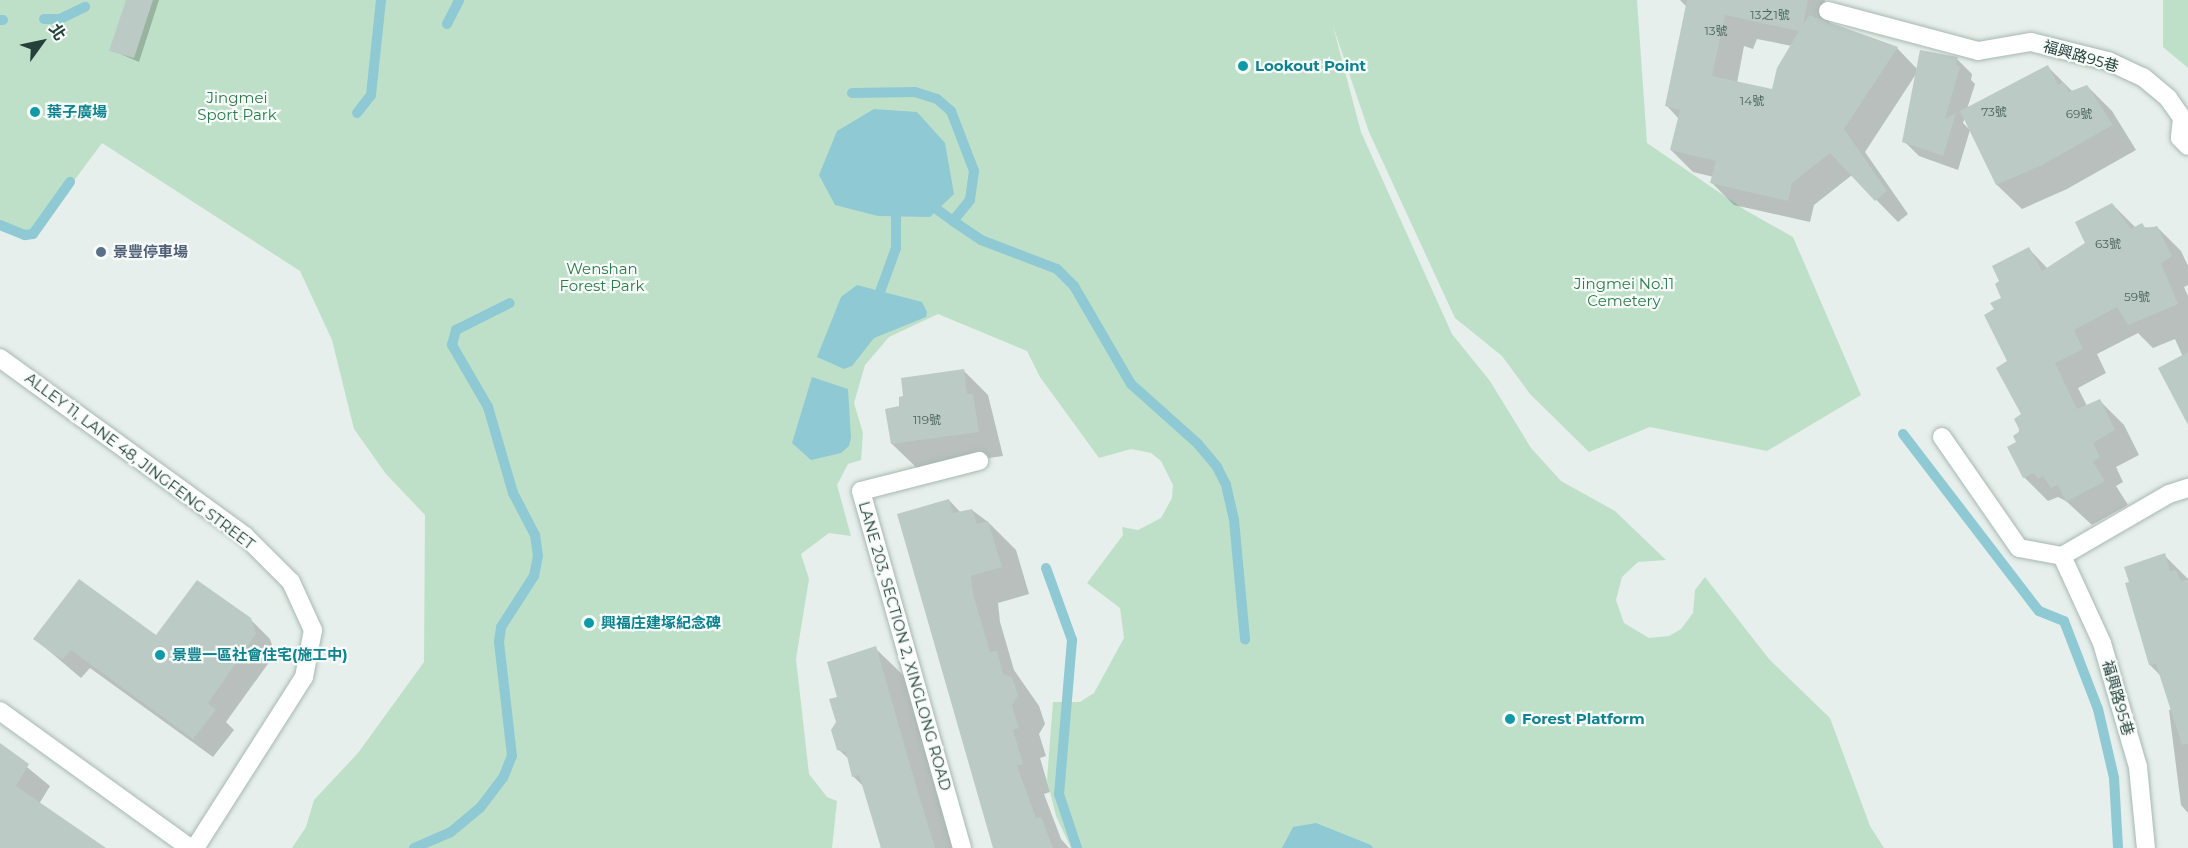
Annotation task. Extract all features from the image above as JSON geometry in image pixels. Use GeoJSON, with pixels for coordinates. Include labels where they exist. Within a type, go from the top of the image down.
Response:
{"type":"FeatureCollection","features":[{"type":"Feature","properties":{"kind":"street","name":"福興路95巷"},"geometry":{"type":"LineString","coordinates":[[1828,11],[1978,51],[2031,42],[2109,61],[2143,77],[2168,98],[2182,118],[2180,138],[2188,146]]}},
{"type":"Feature","properties":{"kind":"street","name":"ALLEY 11, LANE 48, JINGFENG STREET"},"geometry":{"type":"LineString","coordinates":[[0,358],[246,536],[291,582],[313,630],[304,677],[193,848]]}},
{"type":"Feature","properties":{"kind":"street"},"geometry":{"type":"LineString","coordinates":[[1942,437],[2019,548],[2062,556],[2169,494],[2188,489]]}},
{"type":"Feature","properties":{"kind":"street","name":"LANE 203, SECTION 2, XINGLONG ROAD"},"geometry":{"type":"LineString","coordinates":[[962,848],[861,491],[979,460]]}},
{"type":"Feature","properties":{"kind":"street","name":"福興路95巷"},"geometry":{"type":"LineString","coordinates":[[2062,556],[2102,643],[2138,767],[2146,848]]}},
{"type":"Feature","properties":{"kind":"street"},"geometry":{"type":"LineString","coordinates":[[0,711],[193,848]]}},
{"type":"Feature","properties":{"kind":"green space","name":"Wenshan Forest Park"},"geometry":{"type":"Polygon","coordinates":[[[0,0],[1637,0],[1647,143],[1745,210],[1793,237],[1861,395],[1767,451],[1650,427],[1589,452],[1530,394],[1502,356],[1455,318],[1369,132],[1333,26],[1361,132],[1452,334],[1490,381],[1531,448],[1561,481],[1615,511],[1666,560],[1638,562],[1622,577],[1616,600],[1624,623],[1649,638],[1669,636],[1681,629],[1693,613],[1695,590],[1705,577],[1769,659],[1830,718],[1870,826],[1884,848],[1071,848],[1056,816],[1047,780],[1053,702],[1080,702],[1094,693],[1124,638],[1120,608],[1087,583],[1123,535],[1122,527],[1138,530],[1161,518],[1172,498],[1173,485],[1161,461],[1151,453],[1131,449],[1099,458],[1040,377],[1027,351],[938,314],[889,337],[865,365],[854,403],[863,433],[861,460],[848,464],[837,485],[851,536],[829,533],[801,554],[809,579],[796,659],[809,774],[827,797],[837,801],[832,848],[292,848],[306,827],[314,800],[358,753],[424,662],[425,515],[386,474],[354,429],[332,340],[300,271],[102,143],[33,236],[0,229],[0,0]]]}},
{"type":"Feature","properties":{"kind":"green space"},"geometry":{"type":"Polygon","coordinates":[[[2163,0],[2188,0],[2188,68],[2163,47],[2163,0]]]}},
{"type":"Feature","properties":{"kind":"water"},"geometry":{"type":"Polygon","coordinates":[[[874,109],[917,112],[945,143],[954,194],[930,217],[878,216],[835,205],[819,175],[837,131],[874,109]]]}},
{"type":"Feature","properties":{"kind":"water"},"geometry":{"type":"Polygon","coordinates":[[[857,285],[922,302],[927,312],[926,317],[874,338],[852,366],[844,369],[817,357],[841,297],[857,285]]]}},
{"type":"Feature","properties":{"kind":"water"},"geometry":{"type":"Polygon","coordinates":[[[812,377],[848,389],[851,438],[849,446],[841,453],[811,460],[792,443],[812,377]]]}},
{"type":"Feature","properties":{"kind":"water"},"geometry":{"type":"Polygon","coordinates":[[[1316,823],[1371,845],[1373,848],[1282,848],[1293,827],[1316,823]]]}},
{"type":"Feature","properties":{"kind":"building"},"geometry":{"type":"Polygon","coordinates":[[[126,0],[153,0],[134,58],[109,51],[126,0]]]}},
{"type":"Feature","properties":{"kind":"building"},"geometry":{"type":"Polygon","coordinates":[[[1687,0],[1808,0],[1803,25],[1809,15],[1898,47],[1844,129],[1887,191],[1875,201],[1830,153],[1792,183],[1788,201],[1710,183],[1716,161],[1670,150],[1680,110],[1665,106],[1687,0]],[[1725,15],[1712,76],[1772,89],[1777,68],[1799,31],[1725,15]]]}},
{"type":"Feature","properties":{"kind":"building"},"geometry":{"type":"Polygon","coordinates":[[[1920,50],[1958,57],[1956,65],[1960,67],[1945,119],[1956,113],[1943,156],[1902,142],[1920,50]]]}},
{"type":"Feature","properties":{"kind":"building"},"geometry":{"type":"Polygon","coordinates":[[[2048,65],[2058,85],[2063,82],[2069,92],[2087,85],[2113,125],[2042,165],[1996,185],[1960,111],[2048,65]]]}},
{"type":"Feature","properties":{"kind":"building"},"geometry":{"type":"Polygon","coordinates":[[[2112,203],[2131,229],[2142,223],[2146,229],[2157,226],[2172,256],[2161,263],[2178,304],[2128,325],[2117,307],[2074,330],[2083,349],[2055,363],[2077,409],[2100,399],[2115,430],[2093,443],[2100,457],[2093,462],[2105,481],[2066,502],[2058,485],[2051,488],[2043,476],[2038,479],[2034,473],[2023,478],[2007,447],[2016,442],[2013,436],[2020,431],[2014,419],[2021,414],[1996,368],[2007,361],[1984,315],[1994,309],[1990,303],[2001,298],[1995,284],[1999,281],[1992,266],[2029,247],[2042,271],[2085,243],[2075,222],[2112,203]]]}},
{"type":"Feature","properties":{"kind":"building"},"geometry":{"type":"Polygon","coordinates":[[[2188,352],[2188,425],[2158,368],[2188,352]]]}},
{"type":"Feature","properties":{"kind":"building"},"geometry":{"type":"Polygon","coordinates":[[[964,369],[967,394],[973,394],[979,432],[891,444],[885,409],[899,406],[899,397],[903,396],[901,378],[964,369]]]}},
{"type":"Feature","properties":{"kind":"building"},"geometry":{"type":"Polygon","coordinates":[[[949,499],[953,513],[972,509],[977,524],[988,521],[1002,567],[971,576],[973,594],[990,652],[997,651],[1003,674],[1012,677],[1018,695],[1012,706],[1019,728],[1013,730],[1023,764],[1017,766],[1036,818],[1041,817],[1053,848],[993,848],[897,514],[949,499]]]}},
{"type":"Feature","properties":{"kind":"building"},"geometry":{"type":"Polygon","coordinates":[[[2165,553],[2170,571],[2176,570],[2181,581],[2188,580],[2188,744],[2182,745],[2156,664],[2149,665],[2125,583],[2129,582],[2124,567],[2165,553]]]}},
{"type":"Feature","properties":{"kind":"building","name":"景豐一區社會住宅(施工中)"},"geometry":{"type":"Polygon","coordinates":[[[79,579],[156,635],[197,580],[251,618],[256,634],[208,703],[216,710],[193,739],[71,650],[62,660],[33,639],[79,579]]]}},
{"type":"Feature","properties":{"kind":"building"},"geometry":{"type":"Polygon","coordinates":[[[876,646],[935,848],[881,848],[859,775],[852,777],[846,752],[837,750],[831,730],[836,722],[829,699],[837,697],[827,662],[876,646]]]}},
{"type":"Feature","properties":{"kind":"building"},"geometry":{"type":"Polygon","coordinates":[[[0,743],[29,764],[16,786],[106,848],[0,848],[0,743]]]}},
{"type":"Feature","properties":{"kind":"waterway"},"geometry":{"type":"LineString","coordinates":[[357,113],[371,95],[381,0]]}},
{"type":"Feature","properties":{"kind":"waterway"},"geometry":{"type":"LineString","coordinates":[[447,24],[459,0]]}},
{"type":"Feature","properties":{"kind":"waterway"},"geometry":{"type":"LineString","coordinates":[[44,19],[60,19],[85,7]]}},
{"type":"Feature","properties":{"kind":"waterway"},"geometry":{"type":"LineString","coordinates":[[852,93],[915,92],[937,99],[951,111],[974,171],[970,200],[953,221],[938,210]]}},
{"type":"Feature","properties":{"kind":"waterway"},"geometry":{"type":"LineString","coordinates":[[0,225],[25,235],[33,234],[70,182]]}},
{"type":"Feature","properties":{"kind":"waterway"},"geometry":{"type":"LineString","coordinates":[[880,292],[896,248],[896,216]]}},
{"type":"Feature","properties":{"kind":"waterway"},"geometry":{"type":"LineString","coordinates":[[953,221],[981,240],[1057,269],[1074,286],[1131,384],[1198,444],[1217,467],[1226,485],[1234,520],[1245,639]]}},
{"type":"Feature","properties":{"kind":"waterway"},"geometry":{"type":"LineString","coordinates":[[414,848],[451,832],[480,808],[503,778],[512,756],[499,642],[501,627],[534,576],[538,556],[535,535],[513,493],[488,407],[452,345],[456,330],[510,303]]}},
{"type":"Feature","properties":{"kind":"waterway"},"geometry":{"type":"LineString","coordinates":[[1903,434],[2039,611],[2064,621],[2098,709],[2114,778],[2118,848]]}},
{"type":"Feature","properties":{"kind":"waterway"},"geometry":{"type":"LineString","coordinates":[[1046,568],[1072,640],[1059,794],[1077,848]]}},
{"type":"Feature","properties":{"kind":"place","name":"Lookout Point"},"geometry":{"type":"Point","coordinates":[1243,66]}},
{"type":"Feature","properties":{"kind":"place","name":"葉子廣場"},"geometry":{"type":"Point","coordinates":[35,112]}},
{"type":"Feature","properties":{"kind":"place","name":"景豐停車場"},"geometry":{"type":"Point","coordinates":[101,252]}},
{"type":"Feature","properties":{"kind":"place","name":"興福庄建塚紀念碑"},"geometry":{"type":"Point","coordinates":[589,623]}},
{"type":"Feature","properties":{"kind":"place","name":"景豐一區社會住宅(施工中)"},"geometry":{"type":"Point","coordinates":[160,655]}},
{"type":"Feature","properties":{"kind":"place","name":"Forest Platform"},"geometry":{"type":"Point","coordinates":[1510,719]}},
{"type":"Feature","properties":{"kind":"park label","name":"Jingmei Sport Park"},"geometry":{"type":"Point","coordinates":[237,106]}},
{"type":"Feature","properties":{"kind":"park label","name":"Jingmei No.11 Cemetery"},"geometry":{"type":"Point","coordinates":[1624,292]}}]}
